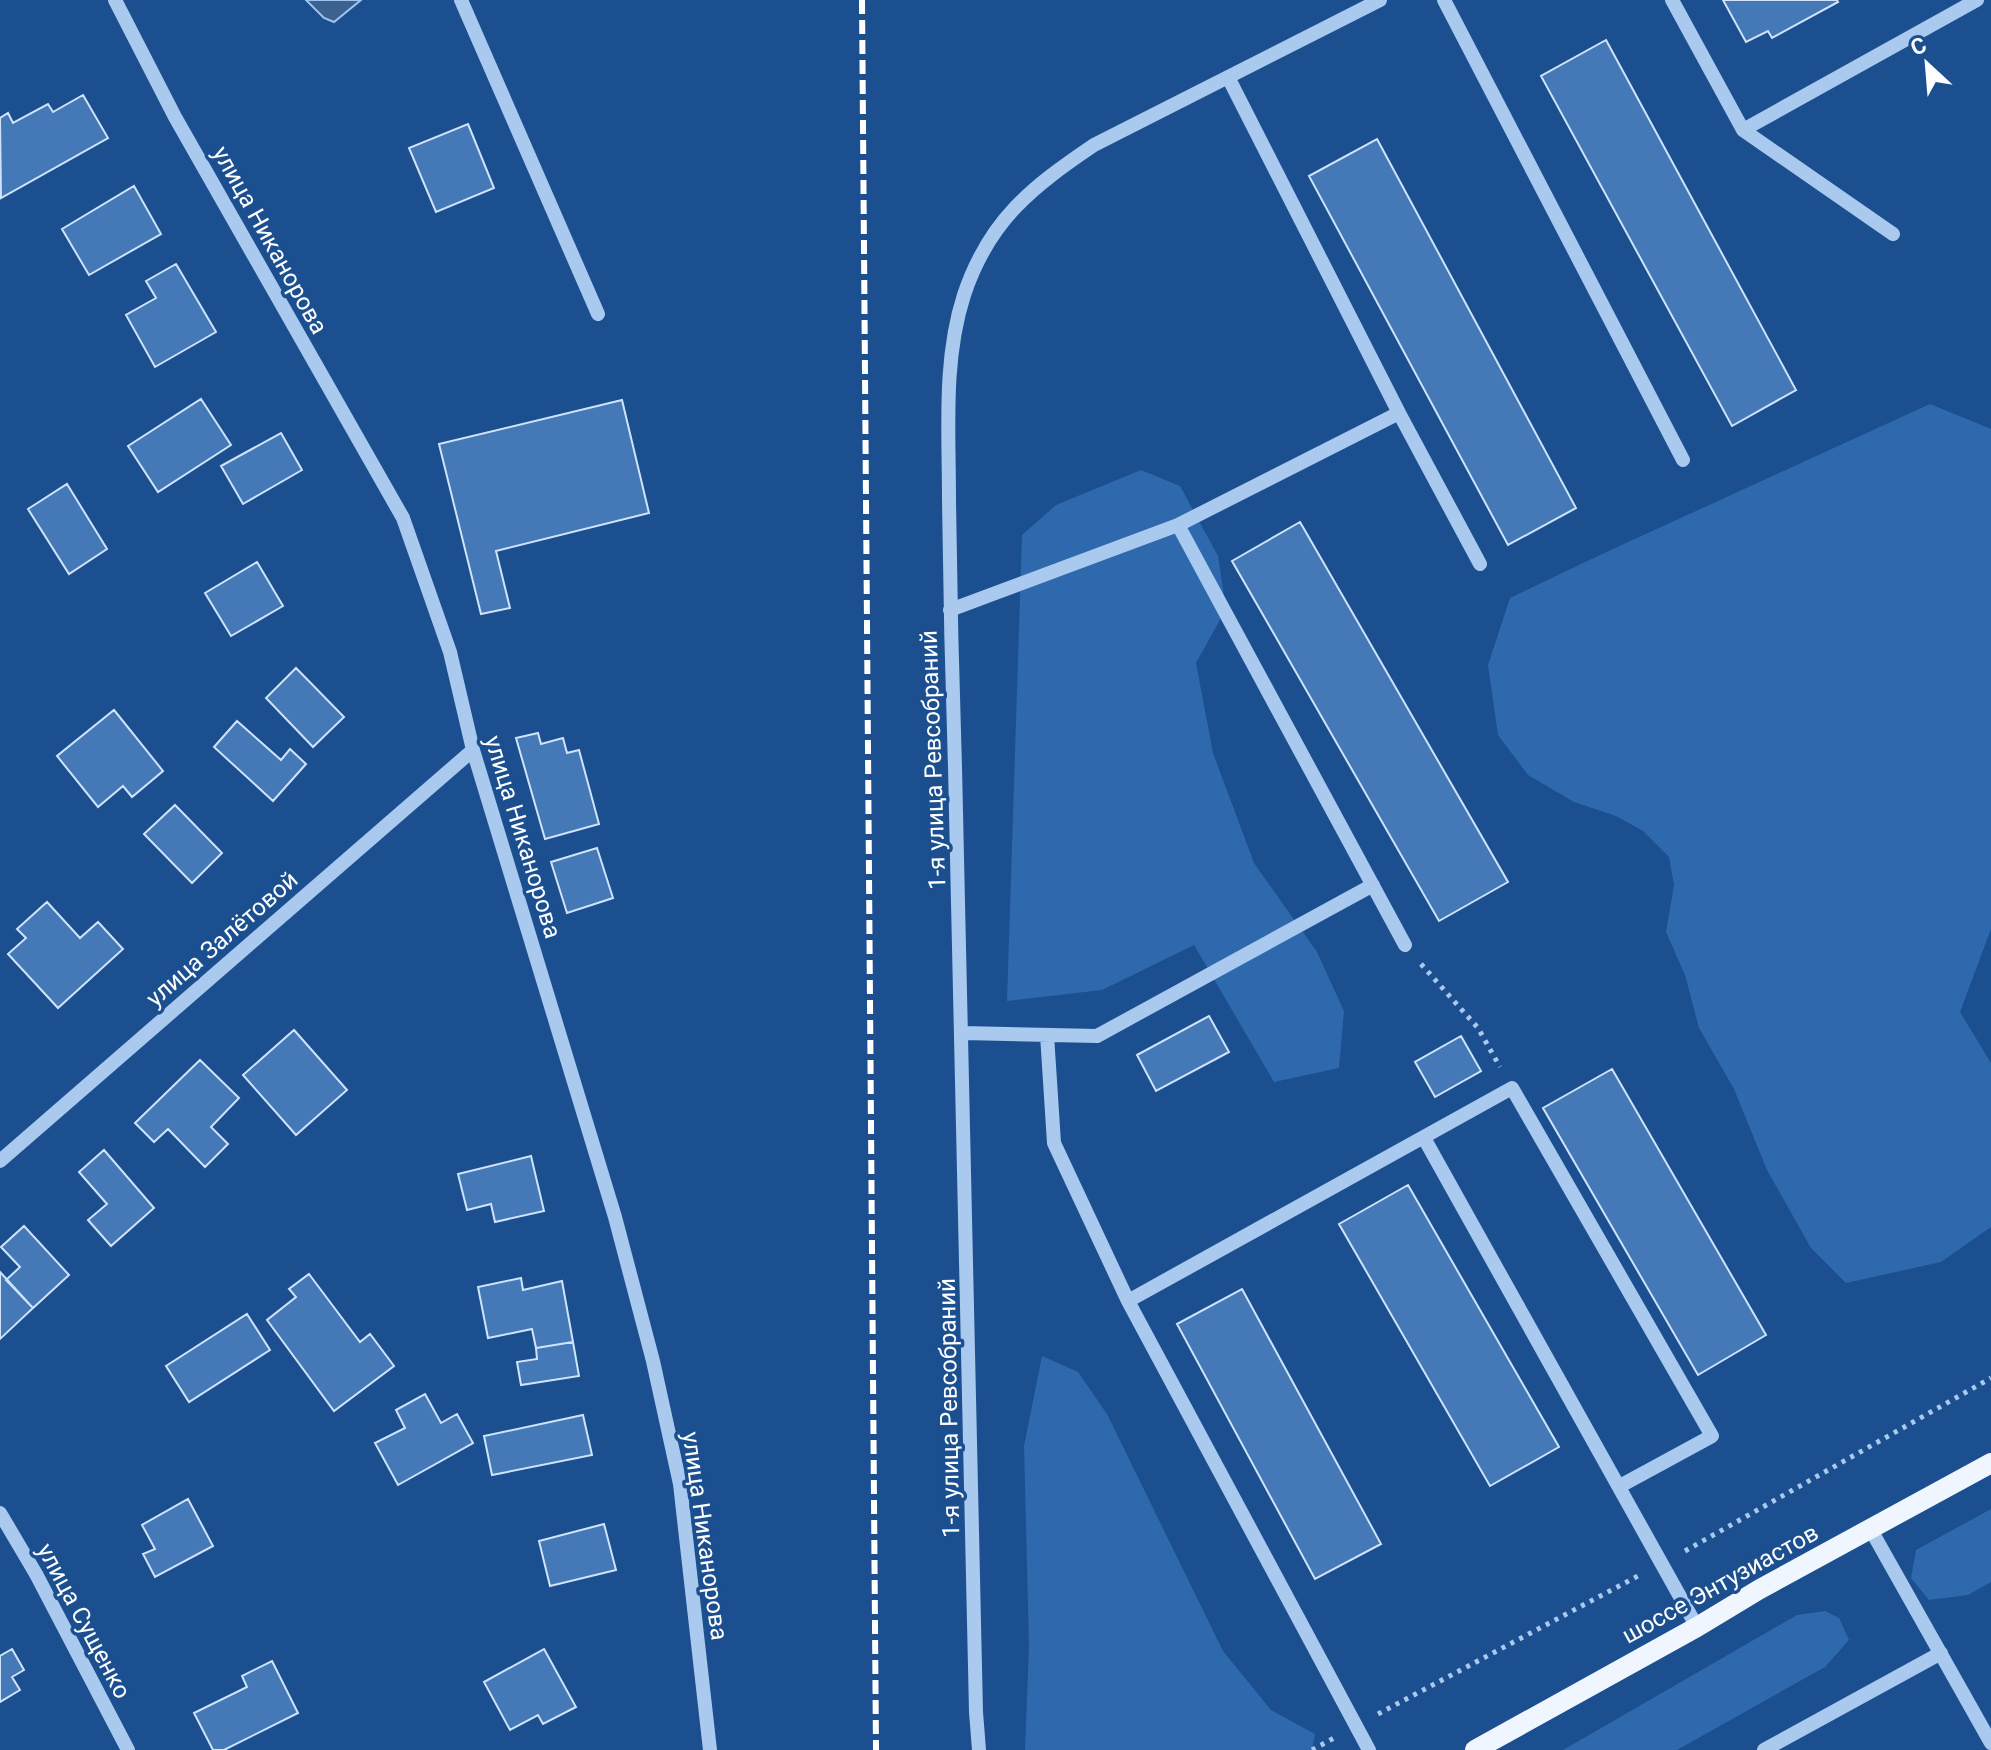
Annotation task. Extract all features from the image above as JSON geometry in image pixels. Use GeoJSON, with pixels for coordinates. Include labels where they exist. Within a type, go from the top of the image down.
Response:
{"type":"FeatureCollection","features":[{"type":"Feature","properties":{"kind":"main road","name":"шоссе Энтузиастов"},"geometry":{"type":"LineString","coordinates":[[1475,1750],[1991,1463]]}},
{"type":"Feature","properties":{"kind":"street","name":"улица Никанорова"},"geometry":{"type":"LineString","coordinates":[[115,0],[175,117],[403,518],[450,652],[473,750],[615,1217],[653,1361],[680,1484],[710,1750]]}},
{"type":"Feature","properties":{"kind":"street"},"geometry":{"type":"LineString","coordinates":[[461,0],[598,314]]}},
{"type":"Feature","properties":{"kind":"street","name":"1-я улица Ревсобраний"},"geometry":{"type":"LineString","coordinates":[[979,1750],[950,610],[948,402],[951,363],[963,297],[976,264],[995,230],[1018,203],[1052,174],[1094,145],[1380,0]]}},
{"type":"Feature","properties":{"kind":"street"},"geometry":{"type":"LineString","coordinates":[[1444,0],[1683,460]]}},
{"type":"Feature","properties":{"kind":"street"},"geometry":{"type":"LineString","coordinates":[[1672,0],[1743,130],[1893,234]]}},
{"type":"Feature","properties":{"kind":"street"},"geometry":{"type":"LineString","coordinates":[[1743,130],[1977,0]]}},
{"type":"Feature","properties":{"kind":"street"},"geometry":{"type":"LineString","coordinates":[[1228,77],[1399,413],[1480,564]]}},
{"type":"Feature","properties":{"kind":"street"},"geometry":{"type":"LineString","coordinates":[[950,610],[1178,525],[1399,413]]}},
{"type":"Feature","properties":{"kind":"street"},"geometry":{"type":"LineString","coordinates":[[1178,525],[1405,945]]}},
{"type":"Feature","properties":{"kind":"street","name":"улица Залётовой"},"geometry":{"type":"LineString","coordinates":[[0,1161],[473,750]]}},
{"type":"Feature","properties":{"kind":"street"},"geometry":{"type":"LineString","coordinates":[[963,1033],[1097,1036],[1373,885]]}},
{"type":"Feature","properties":{"kind":"street"},"geometry":{"type":"LineString","coordinates":[[1047,1035],[1054,1143],[1128,1301],[1369,1750]]}},
{"type":"Feature","properties":{"kind":"street"},"geometry":{"type":"LineString","coordinates":[[1128,1301],[1512,1088],[1712,1436],[1620,1486]]}},
{"type":"Feature","properties":{"kind":"street"},"geometry":{"type":"LineString","coordinates":[[1424,1138],[1697,1627]]}},
{"type":"Feature","properties":{"kind":"street","name":"улица Сущенко"},"geometry":{"type":"LineString","coordinates":[[0,1513],[36,1574],[128,1750]]}},
{"type":"Feature","properties":{"kind":"street"},"geometry":{"type":"LineString","coordinates":[[1871,1530],[1991,1743]]}},
{"type":"Feature","properties":{"kind":"street"},"geometry":{"type":"LineString","coordinates":[[1764,1750],[1941,1653]]}},
{"type":"Feature","properties":{"kind":"path"},"geometry":{"type":"LineString","coordinates":[[1405,945],[1478,1028],[1512,1088]]}},
{"type":"Feature","properties":{"kind":"path"},"geometry":{"type":"LineString","coordinates":[[1312,1750],[1663,1563],[1991,1378]]}},
{"type":"Feature","properties":{"kind":"shaded area"},"geometry":{"type":"Polygon","coordinates":[[[306,0],[361,0],[334,22],[324,18],[306,0]]]}},
{"type":"Feature","properties":{"kind":"shaded area"},"geometry":{"type":"Polygon","coordinates":[[[1930,404],[1991,429],[1991,929],[1960,1012],[1991,1063],[1991,1227],[1941,1262],[1846,1283],[1811,1248],[1767,1170],[1734,1089],[1699,1028],[1685,975],[1666,932],[1674,885],[1669,857],[1643,831],[1616,816],[1574,802],[1528,775],[1498,735],[1488,665],[1510,598],[1930,404]]]}},
{"type":"Feature","properties":{"kind":"shaded area"},"geometry":{"type":"Polygon","coordinates":[[[1141,470],[1180,486],[1218,556],[1226,609],[1196,663],[1213,753],[1254,863],[1317,952],[1344,1011],[1339,1068],[1274,1082],[1194,945],[1102,990],[1007,1001],[1022,535],[1056,505],[1141,470]]]}},
{"type":"Feature","properties":{"kind":"shaded area"},"geometry":{"type":"Polygon","coordinates":[[[1042,1356],[1078,1372],[1107,1414],[1223,1651],[1271,1710],[1315,1734],[1312,1750],[1025,1750],[1029,1646],[1024,1446],[1042,1356]]]}},
{"type":"Feature","properties":{"kind":"shaded area"},"geometry":{"type":"Polygon","coordinates":[[[1991,1509],[1991,1582],[1968,1595],[1929,1600],[1911,1578],[1916,1550],[1991,1509]]]}},
{"type":"Feature","properties":{"kind":"shaded area"},"geometry":{"type":"Polygon","coordinates":[[[1825,1611],[1839,1618],[1849,1640],[1825,1667],[1677,1750],[1563,1750],[1797,1615],[1825,1611]]]}},
{"type":"Feature","properties":{"kind":"building"},"geometry":{"type":"Polygon","coordinates":[[[1723,0],[1838,2],[1772,38],[1768,31],[1746,42],[1723,0]]]}},
{"type":"Feature","properties":{"kind":"building"},"geometry":{"type":"Polygon","coordinates":[[[1606,40],[1796,390],[1732,426],[1541,76],[1606,40]]]}},
{"type":"Feature","properties":{"kind":"building"},"geometry":{"type":"Polygon","coordinates":[[[83,95],[108,138],[1,198],[0,118],[8,113],[13,123],[48,104],[53,112],[83,95]]]}},
{"type":"Feature","properties":{"kind":"building"},"geometry":{"type":"Polygon","coordinates":[[[468,124],[494,188],[436,212],[409,148],[468,124]]]}},
{"type":"Feature","properties":{"kind":"building"},"geometry":{"type":"Polygon","coordinates":[[[1377,139],[1576,508],[1508,545],[1309,176],[1377,139]]]}},
{"type":"Feature","properties":{"kind":"building"},"geometry":{"type":"Polygon","coordinates":[[[134,186],[161,234],[89,275],[62,229],[134,186]]]}},
{"type":"Feature","properties":{"kind":"building"},"geometry":{"type":"Polygon","coordinates":[[[176,264],[216,332],[155,367],[126,315],[156,298],[146,281],[176,264]]]}},
{"type":"Feature","properties":{"kind":"building"},"geometry":{"type":"Polygon","coordinates":[[[201,399],[231,445],[158,492],[128,446],[201,399]]]}},
{"type":"Feature","properties":{"kind":"building"},"geometry":{"type":"Polygon","coordinates":[[[622,400],[649,513],[496,551],[510,608],[481,614],[439,444],[622,400]]]}},
{"type":"Feature","properties":{"kind":"building"},"geometry":{"type":"Polygon","coordinates":[[[281,433],[302,470],[243,504],[221,466],[281,433]]]}},
{"type":"Feature","properties":{"kind":"building"},"geometry":{"type":"Polygon","coordinates":[[[67,484],[107,549],[69,574],[28,509],[67,484]]]}},
{"type":"Feature","properties":{"kind":"building"},"geometry":{"type":"Polygon","coordinates":[[[1300,522],[1508,882],[1439,921],[1232,561],[1300,522]]]}},
{"type":"Feature","properties":{"kind":"building"},"geometry":{"type":"Polygon","coordinates":[[[257,562],[283,606],[231,636],[205,593],[257,562]]]}},
{"type":"Feature","properties":{"kind":"building"},"geometry":{"type":"Polygon","coordinates":[[[296,668],[344,717],[313,747],[266,698],[296,668]]]}},
{"type":"Feature","properties":{"kind":"building"},"geometry":{"type":"Polygon","coordinates":[[[114,710],[163,771],[132,797],[123,786],[98,807],[57,756],[114,710]]]}},
{"type":"Feature","properties":{"kind":"building"},"geometry":{"type":"Polygon","coordinates":[[[237,721],[281,760],[290,749],[306,764],[273,801],[214,747],[237,721]]]}},
{"type":"Feature","properties":{"kind":"building"},"geometry":{"type":"Polygon","coordinates":[[[538,733],[541,744],[563,738],[567,753],[579,750],[599,824],[545,839],[516,738],[538,733]]]}},
{"type":"Feature","properties":{"kind":"building"},"geometry":{"type":"Polygon","coordinates":[[[175,805],[222,853],[192,883],[144,834],[175,805]]]}},
{"type":"Feature","properties":{"kind":"building"},"geometry":{"type":"Polygon","coordinates":[[[597,848],[613,898],[567,913],[551,862],[597,848]]]}},
{"type":"Feature","properties":{"kind":"building"},"geometry":{"type":"Polygon","coordinates":[[[47,902],[80,938],[98,922],[123,949],[58,1008],[8,954],[26,938],[17,929],[47,902]]]}},
{"type":"Feature","properties":{"kind":"building"},"geometry":{"type":"Polygon","coordinates":[[[1209,1016],[1229,1052],[1156,1091],[1137,1055],[1209,1016]]]}},
{"type":"Feature","properties":{"kind":"building"},"geometry":{"type":"Polygon","coordinates":[[[294,1030],[347,1090],[296,1135],[243,1075],[294,1030]]]}},
{"type":"Feature","properties":{"kind":"building"},"geometry":{"type":"Polygon","coordinates":[[[1461,1036],[1481,1071],[1435,1097],[1415,1062],[1461,1036]]]}},
{"type":"Feature","properties":{"kind":"building"},"geometry":{"type":"Polygon","coordinates":[[[200,1060],[239,1098],[211,1127],[228,1144],[205,1167],[168,1129],[154,1142],[135,1123],[200,1060]]]}},
{"type":"Feature","properties":{"kind":"building"},"geometry":{"type":"Polygon","coordinates":[[[1612,1069],[1766,1335],[1698,1375],[1543,1108],[1612,1069]]]}},
{"type":"Feature","properties":{"kind":"building"},"geometry":{"type":"Polygon","coordinates":[[[104,1150],[154,1208],[111,1246],[88,1220],[107,1204],[79,1172],[104,1150]]]}},
{"type":"Feature","properties":{"kind":"building"},"geometry":{"type":"Polygon","coordinates":[[[531,1156],[544,1211],[495,1222],[491,1204],[467,1210],[458,1174],[531,1156]]]}},
{"type":"Feature","properties":{"kind":"building"},"geometry":{"type":"Polygon","coordinates":[[[1408,1185],[1559,1447],[1490,1486],[1339,1224],[1408,1185]]]}},
{"type":"Feature","properties":{"kind":"building"},"geometry":{"type":"Polygon","coordinates":[[[24,1226],[69,1275],[33,1308],[6,1280],[20,1267],[1,1247],[24,1226]]]}},
{"type":"Feature","properties":{"kind":"building"},"geometry":{"type":"Polygon","coordinates":[[[0,1272],[33,1308],[0,1339],[0,1272]]]}},
{"type":"Feature","properties":{"kind":"building"},"geometry":{"type":"Polygon","coordinates":[[[309,1274],[360,1342],[370,1334],[394,1366],[334,1411],[267,1320],[296,1297],[289,1289],[309,1274]]]}},
{"type":"Feature","properties":{"kind":"building"},"geometry":{"type":"Polygon","coordinates":[[[521,1278],[523,1290],[562,1281],[573,1342],[536,1348],[532,1329],[488,1338],[478,1287],[521,1278]]]}},
{"type":"Feature","properties":{"kind":"building"},"geometry":{"type":"Polygon","coordinates":[[[1242,1289],[1381,1544],[1315,1579],[1177,1324],[1242,1289]]]}},
{"type":"Feature","properties":{"kind":"building"},"geometry":{"type":"Polygon","coordinates":[[[247,1314],[270,1350],[189,1402],[166,1366],[247,1314]]]}},
{"type":"Feature","properties":{"kind":"building"},"geometry":{"type":"Polygon","coordinates":[[[573,1342],[579,1376],[521,1385],[517,1362],[537,1359],[536,1348],[573,1342]]]}},
{"type":"Feature","properties":{"kind":"building"},"geometry":{"type":"Polygon","coordinates":[[[425,1394],[441,1423],[457,1414],[473,1443],[398,1485],[375,1443],[405,1428],[396,1410],[425,1394]]]}},
{"type":"Feature","properties":{"kind":"building"},"geometry":{"type":"Polygon","coordinates":[[[583,1415],[592,1455],[492,1475],[484,1436],[583,1415]]]}},
{"type":"Feature","properties":{"kind":"building"},"geometry":{"type":"Polygon","coordinates":[[[188,1499],[213,1546],[155,1577],[143,1554],[155,1549],[142,1525],[188,1499]]]}},
{"type":"Feature","properties":{"kind":"building"},"geometry":{"type":"Polygon","coordinates":[[[604,1524],[616,1570],[550,1586],[539,1541],[604,1524]]]}},
{"type":"Feature","properties":{"kind":"building"},"geometry":{"type":"Polygon","coordinates":[[[12,1649],[24,1670],[12,1677],[20,1690],[0,1702],[0,1656],[12,1649]]]}},
{"type":"Feature","properties":{"kind":"building"},"geometry":{"type":"Polygon","coordinates":[[[544,1649],[576,1707],[543,1724],[538,1715],[510,1730],[484,1682],[544,1649]]]}},
{"type":"Feature","properties":{"kind":"building"},"geometry":{"type":"Polygon","coordinates":[[[272,1661],[298,1713],[224,1750],[213,1750],[194,1713],[247,1687],[242,1676],[272,1661]]]}},
{"type":"Feature","properties":{"kind":"railway"},"geometry":{"type":"LineString","coordinates":[[862,0],[876,1750]]}}]}
